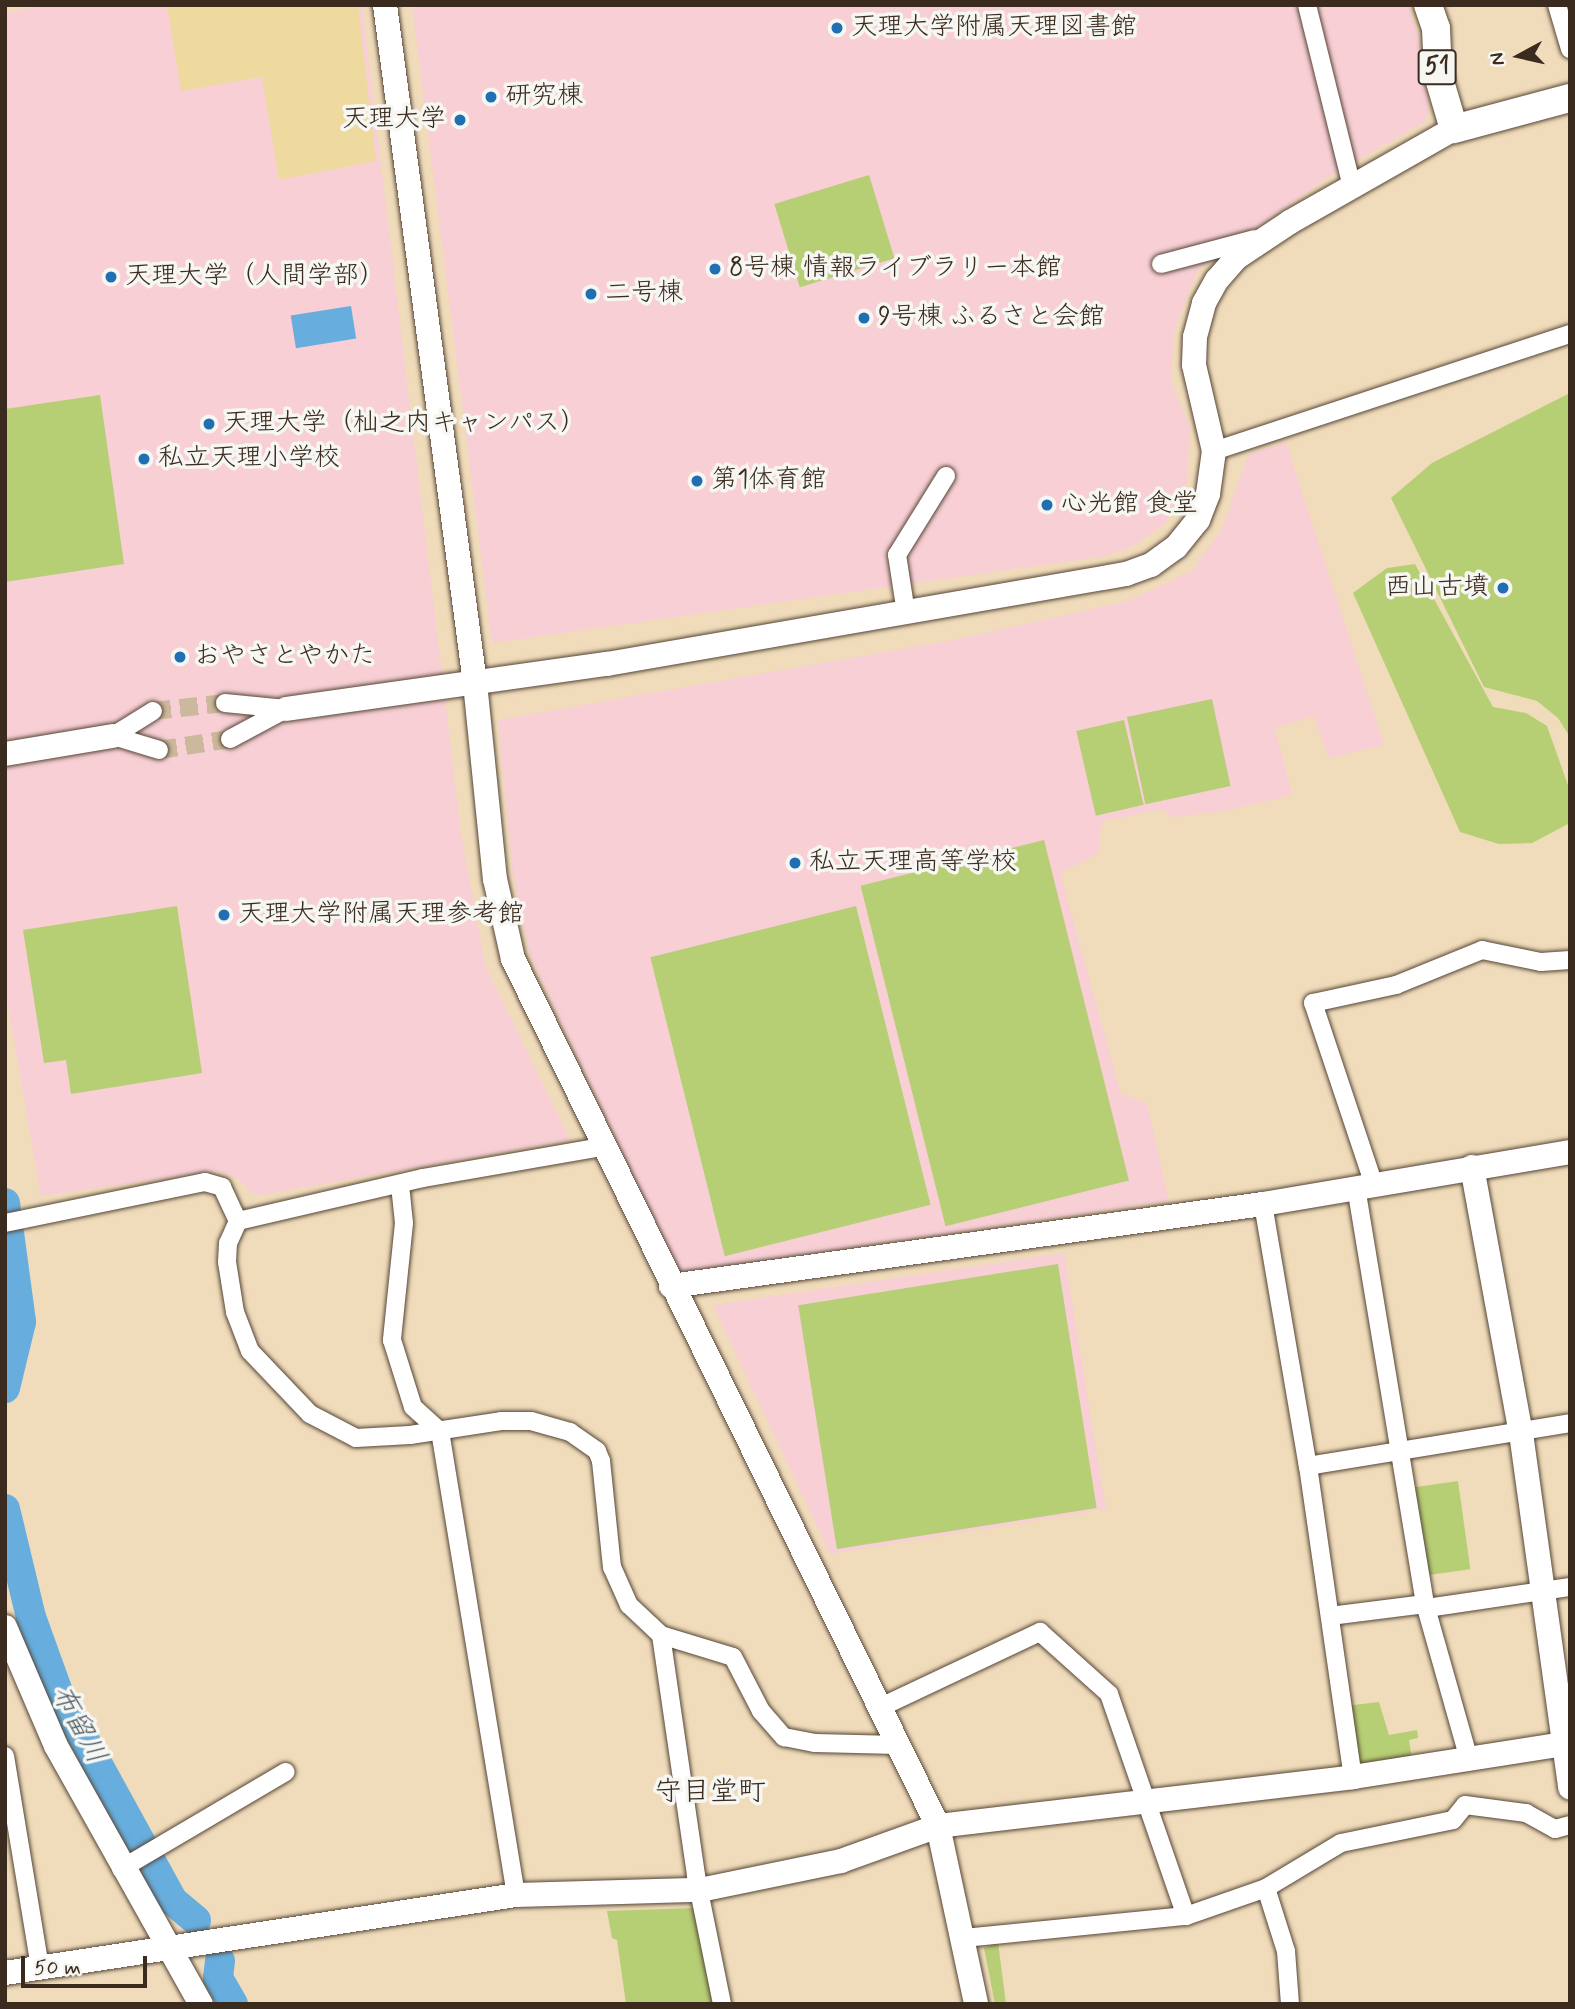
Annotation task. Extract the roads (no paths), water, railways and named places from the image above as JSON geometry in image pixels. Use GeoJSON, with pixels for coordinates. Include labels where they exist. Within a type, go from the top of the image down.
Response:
{"type":"FeatureCollection","features":[{"type":"Feature","properties":{"kind":"main road","name":"51"},"geometry":{"type":"LineString","coordinates":[[1429,5],[1436,29],[1438,75],[1454,129],[1570,98]]}},
{"type":"Feature","properties":{"kind":"street"},"geometry":{"type":"LineString","coordinates":[[385,5],[475,683],[502,919],[529,998],[938,1826],[976,2004]]}},
{"type":"Feature","properties":{"kind":"street"},"geometry":{"type":"LineString","coordinates":[[1307,5],[1352,187]]}},
{"type":"Feature","properties":{"kind":"street"},"geometry":{"type":"LineString","coordinates":[[1557,5],[1570,49]]}},
{"type":"Feature","properties":{"kind":"street"},"geometry":{"type":"LineString","coordinates":[[225,703],[286,709],[475,683],[906,613],[1126,574],[1151,565],[1176,547],[1198,520],[1208,494],[1214,451],[1194,365],[1198,326],[1217,279],[1236,258],[1271,235],[1454,129]]}},
{"type":"Feature","properties":{"kind":"street"},"geometry":{"type":"LineString","coordinates":[[1161,264],[1271,235]]}},
{"type":"Feature","properties":{"kind":"street"},"geometry":{"type":"LineString","coordinates":[[1214,451],[1570,334]]}},
{"type":"Feature","properties":{"kind":"street"},"geometry":{"type":"LineString","coordinates":[[906,613],[897,555],[946,476]]}},
{"type":"Feature","properties":{"kind":"street"},"geometry":{"type":"LineString","coordinates":[[230,739],[286,709]]}},
{"type":"Feature","properties":{"kind":"street"},"geometry":{"type":"LineString","coordinates":[[5,754],[113,736],[153,711]]}},
{"type":"Feature","properties":{"kind":"street"},"geometry":{"type":"LineString","coordinates":[[113,736],[159,750]]}},
{"type":"Feature","properties":{"kind":"street"},"geometry":{"type":"LineString","coordinates":[[1469,1759],[1426,1606],[1401,1453],[1364,1184],[1313,1003],[1396,985],[1482,950],[1541,961],[1570,960]]}},
{"type":"Feature","properties":{"kind":"street"},"geometry":{"type":"LineString","coordinates":[[238,1221],[400,1185],[602,1147]]}},
{"type":"Feature","properties":{"kind":"street"},"geometry":{"type":"LineString","coordinates":[[671,1286],[1263,1204],[1364,1184],[1570,1152]]}},
{"type":"Feature","properties":{"kind":"street"},"geometry":{"type":"LineString","coordinates":[[1472,1167],[1521,1433],[1570,1788]]}},
{"type":"Feature","properties":{"kind":"street"},"geometry":{"type":"LineString","coordinates":[[12,1222],[205,1182],[222,1187],[238,1221],[228,1243],[230,1287],[250,1350],[265,1370],[310,1414],[356,1438],[440,1432],[531,1421],[570,1432],[597,1451],[618,1589],[660,1635],[733,1657],[761,1711],[785,1737],[814,1743],[898,1745]]}},
{"type":"Feature","properties":{"kind":"street"},"geometry":{"type":"LineString","coordinates":[[400,1185],[404,1223],[392,1340],[413,1406],[440,1432],[516,1895]]}},
{"type":"Feature","properties":{"kind":"street"},"geometry":{"type":"LineString","coordinates":[[1263,1204],[1308,1466],[1353,1777]]}},
{"type":"Feature","properties":{"kind":"street"},"geometry":{"type":"LineString","coordinates":[[1308,1466],[1401,1453],[1570,1423]]}},
{"type":"Feature","properties":{"kind":"street"},"geometry":{"type":"LineString","coordinates":[[1330,1616],[1570,1587]]}},
{"type":"Feature","properties":{"kind":"street"},"geometry":{"type":"LineString","coordinates":[[5,1627],[29,1690],[130,1865],[167,1950],[201,2004]]}},
{"type":"Feature","properties":{"kind":"street"},"geometry":{"type":"LineString","coordinates":[[881,1707],[1040,1632],[1109,1694],[1146,1799],[1148,1818],[1186,1916]]}},
{"type":"Feature","properties":{"kind":"street"},"geometry":{"type":"LineString","coordinates":[[660,1635],[700,1890],[722,2004]]}},
{"type":"Feature","properties":{"kind":"street"},"geometry":{"type":"LineString","coordinates":[[5,1973],[516,1895],[700,1890],[841,1861],[938,1826],[1146,1799],[1353,1777],[1566,1744]]}},
{"type":"Feature","properties":{"kind":"street"},"geometry":{"type":"LineString","coordinates":[[5,1756],[40,1968]]}},
{"type":"Feature","properties":{"kind":"street"},"geometry":{"type":"LineString","coordinates":[[130,1865],[286,1772]]}},
{"type":"Feature","properties":{"kind":"street"},"geometry":{"type":"LineString","coordinates":[[964,1938],[1186,1916],[1266,1888],[1341,1843],[1453,1821],[1465,1805],[1525,1814],[1555,1829],[1570,1825]]}},
{"type":"Feature","properties":{"kind":"street"},"geometry":{"type":"LineString","coordinates":[[1266,1888],[1286,1951],[1290,2004]]}},
{"type":"Feature","properties":{"kind":"water"},"geometry":{"type":"Polygon","coordinates":[[[351,306],[356,339],[296,348],[291,316],[351,306]]]}},
{"type":"Feature","properties":{"kind":"waterway","name":"布留川"},"geometry":{"type":"LineString","coordinates":[[5,1203],[21,1322],[5,1388]]}},
{"type":"Feature","properties":{"kind":"waterway","name":"布留川"},"geometry":{"type":"LineString","coordinates":[[5,1509],[31,1617],[58,1692],[173,1901],[196,1920]]}},
{"type":"Feature","properties":{"kind":"waterway","name":"布留川"},"geometry":{"type":"LineString","coordinates":[[220,1961],[218,1978],[233,2004]]}},
{"type":"Feature","properties":{"kind":"tunnel"},"geometry":{"type":"LineString","coordinates":[[153,711],[225,703]]}},
{"type":"Feature","properties":{"kind":"tunnel"},"geometry":{"type":"LineString","coordinates":[[159,750],[230,739]]}},
{"type":"Feature","properties":{"kind":"place","name":"天理大学附属天理図書館"},"geometry":{"type":"Point","coordinates":[837,28]}},
{"type":"Feature","properties":{"kind":"place","name":"研究棟"},"geometry":{"type":"Point","coordinates":[491,97]}},
{"type":"Feature","properties":{"kind":"place","name":"天理大学"},"geometry":{"type":"Point","coordinates":[460,120]}},
{"type":"Feature","properties":{"kind":"place","name":"8号棟 情報ライブラリー本館"},"geometry":{"type":"Point","coordinates":[715,269]}},
{"type":"Feature","properties":{"kind":"place","name":"天理大学（人間学部）"},"geometry":{"type":"Point","coordinates":[111,277]}},
{"type":"Feature","properties":{"kind":"place","name":"二号棟"},"geometry":{"type":"Point","coordinates":[591,294]}},
{"type":"Feature","properties":{"kind":"place","name":"9号棟 ふるさと会館"},"geometry":{"type":"Point","coordinates":[864,318]}},
{"type":"Feature","properties":{"kind":"place","name":"天理大学（杣之内キャンパス）"},"geometry":{"type":"Point","coordinates":[209,424]}},
{"type":"Feature","properties":{"kind":"place","name":"私立天理小学校"},"geometry":{"type":"Point","coordinates":[144,459]}},
{"type":"Feature","properties":{"kind":"place","name":"第1体育館"},"geometry":{"type":"Point","coordinates":[697,481]}},
{"type":"Feature","properties":{"kind":"place","name":"心光館 食堂"},"geometry":{"type":"Point","coordinates":[1047,505]}},
{"type":"Feature","properties":{"kind":"place","name":"西山古墳"},"geometry":{"type":"Point","coordinates":[1503,588]}},
{"type":"Feature","properties":{"kind":"place","name":"おやさとやかた"},"geometry":{"type":"Point","coordinates":[180,657]}},
{"type":"Feature","properties":{"kind":"place","name":"私立天理高等学校"},"geometry":{"type":"Point","coordinates":[795,863]}},
{"type":"Feature","properties":{"kind":"place","name":"天理大学附属天理参考館"},"geometry":{"type":"Point","coordinates":[224,915]}},
{"type":"Feature","properties":{"kind":"district","name":"守目堂町"},"geometry":{"type":"Point","coordinates":[710,1793]}}]}
